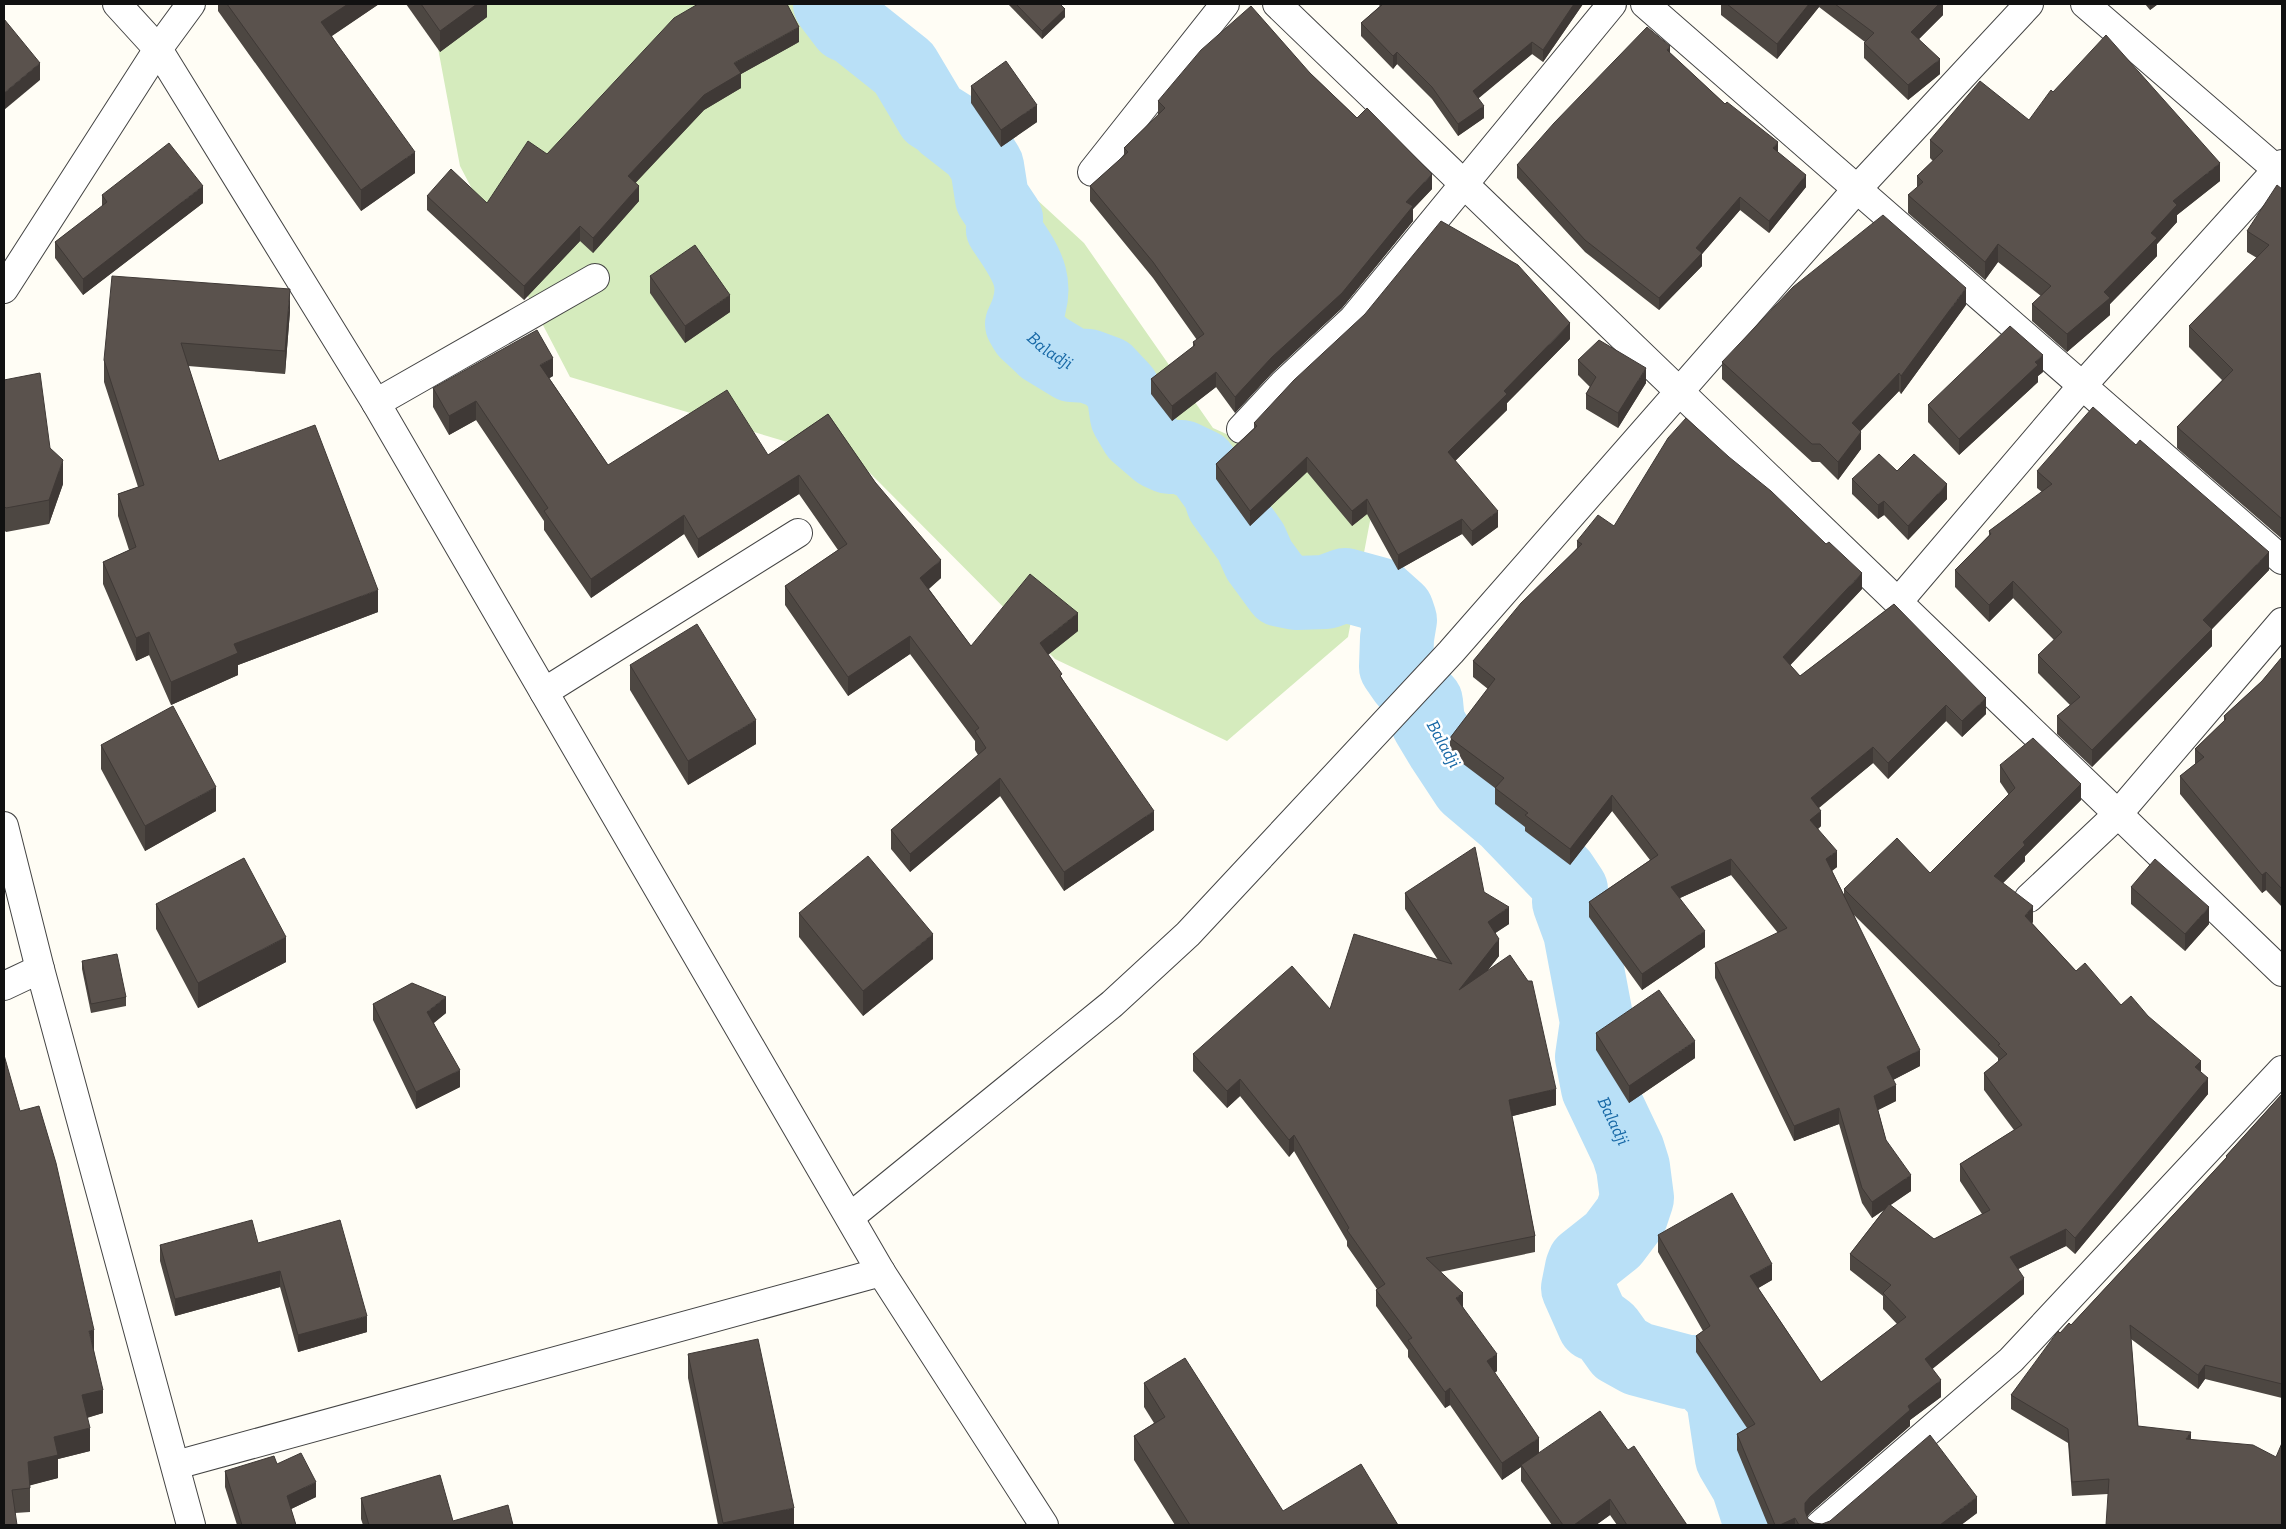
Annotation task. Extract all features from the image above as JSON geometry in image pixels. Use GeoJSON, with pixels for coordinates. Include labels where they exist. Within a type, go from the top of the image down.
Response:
{"type":"FeatureCollection","features":[{"type":"Feature","properties":{"kind":"street"},"geometry":{"type":"LineString","coordinates":[[117,4],[158,49],[376,403],[881,1272],[1044,1525]]}},
{"type":"Feature","properties":{"kind":"street"},"geometry":{"type":"LineString","coordinates":[[4,289],[158,49],[191,4]]}},
{"type":"Feature","properties":{"kind":"street"},"geometry":{"type":"LineString","coordinates":[[1092,172],[1225,4]]}},
{"type":"Feature","properties":{"kind":"street"},"geometry":{"type":"LineString","coordinates":[[1277,4],[2282,972]]}},
{"type":"Feature","properties":{"kind":"street"},"geometry":{"type":"LineString","coordinates":[[1241,429],[1283,384],[1353,319],[1612,4]]}},
{"type":"Feature","properties":{"kind":"street"},"geometry":{"type":"LineString","coordinates":[[1645,4],[2282,560]]}},
{"type":"Feature","properties":{"kind":"street"},"geometry":{"type":"LineString","coordinates":[[850,1217],[1046,1060],[1126,992],[1188,934],[1417,690],[1857,189],[2029,4]]}},
{"type":"Feature","properties":{"kind":"street"},"geometry":{"type":"LineString","coordinates":[[1898,602],[2082,386],[2280,169],[2086,4]]}},
{"type":"Feature","properties":{"kind":"street"},"geometry":{"type":"LineString","coordinates":[[376,403],[594,278]]}},
{"type":"Feature","properties":{"kind":"street"},"geometry":{"type":"LineString","coordinates":[[544,692],[798,533]]}},
{"type":"Feature","properties":{"kind":"street"},"geometry":{"type":"LineString","coordinates":[[2029,898],[2118,814],[2282,622]]}},
{"type":"Feature","properties":{"kind":"street"},"geometry":{"type":"LineString","coordinates":[[4,826],[40,969],[176,1464],[191,1525]]}},
{"type":"Feature","properties":{"kind":"street"},"geometry":{"type":"LineString","coordinates":[[4,986],[40,969]]}},
{"type":"Feature","properties":{"kind":"street"},"geometry":{"type":"LineString","coordinates":[[1820,1525],[2011,1360],[2282,1070]]}},
{"type":"Feature","properties":{"kind":"street"},"geometry":{"type":"LineString","coordinates":[[176,1464],[881,1272]]}},
{"type":"Feature","properties":{"kind":"green space","name":"Baladji"},"geometry":{"type":"Polygon","coordinates":[[[425,4],[867,4],[925,97],[1084,243],[1213,428],[1374,500],[1348,637],[1227,741],[1055,659],[861,464],[570,377],[460,166],[432,16],[425,4]]]}},
{"type":"Feature","properties":{"kind":"building"},"geometry":{"type":"Polygon","coordinates":[[[227,4],[348,4],[321,22],[415,152],[361,190],[227,4]]]}},
{"type":"Feature","properties":{"kind":"building"},"geometry":{"type":"Polygon","coordinates":[[[421,4],[477,4],[440,31],[421,4]]]}},
{"type":"Feature","properties":{"kind":"building"},"geometry":{"type":"Polygon","coordinates":[[[698,4],[787,4],[799,27],[734,63],[741,73],[704,95],[628,176],[639,186],[593,238],[580,226],[524,286],[427,196],[451,169],[487,203],[528,141],[547,154],[674,18],[698,4]]]}},
{"type":"Feature","properties":{"kind":"building"},"geometry":{"type":"Polygon","coordinates":[[[1016,4],[1060,4],[1065,9],[1042,31],[1016,4]]]}},
{"type":"Feature","properties":{"kind":"building"},"geometry":{"type":"Polygon","coordinates":[[[1383,4],[1574,4],[1543,50],[1532,42],[1473,91],[1484,106],[1458,124],[1432,87],[1397,52],[1393,56],[1361,23],[1383,4]]]}},
{"type":"Feature","properties":{"kind":"building"},"geometry":{"type":"Polygon","coordinates":[[[1727,4],[1809,4],[1777,44],[1727,4]]]}},
{"type":"Feature","properties":{"kind":"building"},"geometry":{"type":"Polygon","coordinates":[[[1835,4],[1939,4],[1911,32],[1940,59],[1908,85],[1864,43],[1874,33],[1835,4]]]}},
{"type":"Feature","properties":{"kind":"building"},"geometry":{"type":"Polygon","coordinates":[[[1251,6],[1310,73],[1357,118],[1367,108],[1432,174],[1406,202],[1413,206],[1342,293],[1272,357],[1235,397],[1216,372],[1172,406],[1151,379],[1195,345],[1193,342],[1204,334],[1153,262],[1090,186],[1128,152],[1124,148],[1165,108],[1158,101],[1201,50],[1251,6]]]}},
{"type":"Feature","properties":{"kind":"building"},"geometry":{"type":"Polygon","coordinates":[[[4,19],[40,63],[4,93],[4,19]]]}},
{"type":"Feature","properties":{"kind":"building"},"geometry":{"type":"Polygon","coordinates":[[[1647,27],[1670,46],[1667,50],[1725,104],[1727,102],[1778,142],[1773,148],[1806,175],[1769,221],[1740,197],[1696,248],[1702,253],[1659,298],[1585,240],[1517,165],[1554,123],[1647,27]]]}},
{"type":"Feature","properties":{"kind":"building"},"geometry":{"type":"Polygon","coordinates":[[[2106,35],[2220,163],[2173,201],[2177,205],[2151,233],[2157,238],[2104,292],[2110,298],[2067,334],[2032,304],[2051,286],[1998,244],[1985,262],[1908,195],[1923,182],[1917,176],[1943,151],[1930,140],[1980,81],[2029,120],[2051,90],[2053,92],[2106,35]]]}},
{"type":"Feature","properties":{"kind":"building"},"geometry":{"type":"Polygon","coordinates":[[[1006,61],[1037,105],[1001,130],[971,86],[1006,61]]]}},
{"type":"Feature","properties":{"kind":"building"},"geometry":{"type":"Polygon","coordinates":[[[169,143],[203,186],[83,279],[55,242],[107,202],[102,195],[169,143]]]}},
{"type":"Feature","properties":{"kind":"building"},"geometry":{"type":"Polygon","coordinates":[[[2277,185],[2282,189],[2282,519],[2177,427],[2233,370],[2189,326],[2269,245],[2247,231],[2277,185]]]}},
{"type":"Feature","properties":{"kind":"building"},"geometry":{"type":"Polygon","coordinates":[[[1883,215],[1966,288],[1901,376],[1899,373],[1852,423],[1861,432],[1838,462],[1820,444],[1812,444],[1722,362],[1793,287],[1883,215]]]}},
{"type":"Feature","properties":{"kind":"building"},"geometry":{"type":"Polygon","coordinates":[[[1441,221],[1518,265],[1570,323],[1504,391],[1507,394],[1448,452],[1498,511],[1472,531],[1462,519],[1398,555],[1367,499],[1352,511],[1307,457],[1250,511],[1216,464],[1257,426],[1254,423],[1294,380],[1365,314],[1441,221]]]}},
{"type":"Feature","properties":{"kind":"building"},"geometry":{"type":"Polygon","coordinates":[[[695,245],[730,295],[685,326],[650,276],[695,245]]]}},
{"type":"Feature","properties":{"kind":"building"},"geometry":{"type":"Polygon","coordinates":[[[112,276],[290,289],[285,351],[181,343],[219,461],[315,425],[378,590],[234,644],[238,653],[171,682],[149,632],[136,638],[103,562],[136,547],[118,494],[144,485],[104,360],[112,276]]]}},
{"type":"Feature","properties":{"kind":"building"},"geometry":{"type":"Polygon","coordinates":[[[2010,326],[2043,355],[2035,362],[2038,365],[1959,439],[1928,405],[2010,326]]]}},
{"type":"Feature","properties":{"kind":"building"},"geometry":{"type":"Polygon","coordinates":[[[537,330],[553,358],[540,365],[608,465],[727,390],[768,455],[828,414],[875,482],[941,560],[920,578],[971,646],[1030,574],[1078,613],[1040,643],[1062,674],[1060,676],[1154,811],[1064,872],[1000,778],[910,854],[891,830],[986,748],[975,731],[979,728],[910,636],[848,677],[785,586],[847,544],[799,475],[698,539],[684,515],[591,579],[544,511],[548,508],[476,401],[449,416],[433,388],[537,330]]]}},
{"type":"Feature","properties":{"kind":"building"},"geometry":{"type":"Polygon","coordinates":[[[1599,340],[1646,368],[1618,413],[1586,394],[1596,377],[1578,360],[1599,340]]]}},
{"type":"Feature","properties":{"kind":"building"},"geometry":{"type":"Polygon","coordinates":[[[40,373],[50,448],[63,460],[49,500],[6,508],[4,506],[4,380],[40,373]]]}},
{"type":"Feature","properties":{"kind":"building"},"geometry":{"type":"Polygon","coordinates":[[[2093,407],[2136,445],[2140,440],[2269,552],[2203,620],[2212,629],[2092,750],[2057,716],[2080,697],[2038,655],[2062,632],[2013,581],[1989,605],[1955,570],[1991,534],[1989,531],[2052,484],[2037,471],[2093,407]]]}},
{"type":"Feature","properties":{"kind":"building"},"geometry":{"type":"Polygon","coordinates":[[[1686,418],[1729,457],[1771,491],[1826,544],[1829,542],[1862,573],[1783,657],[1800,676],[1894,604],[1986,698],[1962,721],[1946,705],[1888,763],[1873,747],[1811,798],[1821,811],[1810,820],[1837,851],[1826,859],[1920,1050],[1887,1067],[1896,1085],[1874,1096],[1886,1140],[1911,1175],[1872,1202],[1862,1188],[1839,1108],[1794,1126],[1715,963],[1787,928],[1731,859],[1671,887],[1705,931],[1642,974],[1589,902],[1658,855],[1612,795],[1570,849],[1525,815],[1528,813],[1495,788],[1504,778],[1450,738],[1495,679],[1473,661],[1521,603],[1582,544],[1577,541],[1598,515],[1614,526],[1668,438],[1686,418]]]}},
{"type":"Feature","properties":{"kind":"building"},"geometry":{"type":"Polygon","coordinates":[[[1879,454],[1897,471],[1914,454],[1947,484],[1908,526],[1884,501],[1878,505],[1852,479],[1879,454]]]}},
{"type":"Feature","properties":{"kind":"building"},"geometry":{"type":"Polygon","coordinates":[[[697,624],[756,720],[688,761],[630,665],[697,624]]]}},
{"type":"Feature","properties":{"kind":"building"},"geometry":{"type":"Polygon","coordinates":[[[2282,657],[2282,889],[2266,872],[2262,875],[2180,776],[2204,757],[2195,749],[2226,719],[2224,716],[2262,681],[2282,657]]]}},
{"type":"Feature","properties":{"kind":"building"},"geometry":{"type":"Polygon","coordinates":[[[173,706],[216,787],[145,826],[101,745],[173,706]]]}},
{"type":"Feature","properties":{"kind":"building"},"geometry":{"type":"Polygon","coordinates":[[[2033,738],[2081,784],[2023,842],[2025,845],[1994,876],[2033,906],[2025,916],[2076,971],[2085,963],[2121,1005],[2131,996],[2148,1016],[2201,1061],[2195,1067],[2208,1078],[2075,1238],[2066,1229],[2010,1257],[2024,1278],[1925,1359],[1941,1380],[1908,1406],[1910,1410],[1810,1497],[1805,1503],[1805,1511],[1808,1519],[1814,1523],[1822,1524],[1830,1521],[1930,1435],[1977,1497],[1940,1525],[1799,1525],[1795,1518],[1780,1525],[1775,1525],[1737,1434],[1755,1424],[1696,1336],[1710,1326],[1658,1235],[1732,1193],[1772,1264],[1750,1276],[1821,1382],[1906,1317],[1883,1293],[1891,1285],[1850,1254],[1889,1204],[1934,1239],[1990,1210],[1960,1164],[2022,1125],[1984,1073],[2007,1054],[1998,1045],[2000,1044],[1844,889],[1897,838],[1930,873],[2015,788],[2000,765],[2033,738]]]}},
{"type":"Feature","properties":{"kind":"building"},"geometry":{"type":"Polygon","coordinates":[[[1475,847],[1484,892],[1509,907],[1488,922],[1499,939],[1459,990],[1510,955],[1528,981],[1532,981],[1556,1089],[1509,1100],[1535,1236],[1426,1258],[1463,1293],[1456,1298],[1497,1354],[1487,1361],[1539,1438],[1502,1463],[1450,1388],[1445,1392],[1408,1340],[1412,1338],[1376,1290],[1385,1284],[1347,1230],[1349,1228],[1294,1135],[1289,1140],[1240,1079],[1227,1091],[1193,1054],[1292,966],[1330,1009],[1354,934],[1452,964],[1405,893],[1475,847]]]}},
{"type":"Feature","properties":{"kind":"building"},"geometry":{"type":"Polygon","coordinates":[[[868,856],[933,934],[863,991],[799,913],[868,856]]]}},
{"type":"Feature","properties":{"kind":"building"},"geometry":{"type":"Polygon","coordinates":[[[244,858],[286,937],[198,983],[156,904],[244,858]]]}},
{"type":"Feature","properties":{"kind":"building"},"geometry":{"type":"Polygon","coordinates":[[[2155,859],[2209,907],[2185,934],[2131,887],[2155,859]]]}},
{"type":"Feature","properties":{"kind":"building"},"geometry":{"type":"Polygon","coordinates":[[[117,954],[126,997],[91,1004],[82,961],[117,954]]]}},
{"type":"Feature","properties":{"kind":"building"},"geometry":{"type":"Polygon","coordinates":[[[412,983],[446,997],[427,1012],[460,1070],[416,1092],[373,1004],[412,983]]]}},
{"type":"Feature","properties":{"kind":"building"},"geometry":{"type":"Polygon","coordinates":[[[1659,990],[1695,1041],[1629,1086],[1596,1033],[1659,990]]]}},
{"type":"Feature","properties":{"kind":"building"},"geometry":{"type":"Polygon","coordinates":[[[4,1055],[20,1111],[39,1106],[56,1163],[94,1330],[89,1331],[103,1390],[82,1395],[90,1428],[54,1437],[58,1455],[28,1462],[30,1488],[12,1490],[17,1525],[4,1525],[4,1055]]]}},
{"type":"Feature","properties":{"kind":"building"},"geometry":{"type":"Polygon","coordinates":[[[2282,1094],[2282,1384],[2205,1365],[2198,1375],[2130,1325],[2138,1426],[2191,1432],[2186,1439],[2253,1445],[2276,1457],[2282,1443],[2282,1525],[2106,1525],[2109,1479],[2072,1482],[2068,1429],[2011,1395],[2058,1331],[2060,1333],[2069,1323],[2071,1325],[2227,1157],[2282,1094]]]}},
{"type":"Feature","properties":{"kind":"building"},"geometry":{"type":"Polygon","coordinates":[[[252,1220],[258,1243],[340,1220],[367,1316],[298,1335],[280,1271],[175,1299],[160,1245],[252,1220]]]}},
{"type":"Feature","properties":{"kind":"building"},"geometry":{"type":"Polygon","coordinates":[[[758,1339],[794,1508],[723,1523],[688,1354],[758,1339]]]}},
{"type":"Feature","properties":{"kind":"building"},"geometry":{"type":"Polygon","coordinates":[[[1185,1358],[1283,1511],[1361,1464],[1398,1525],[1190,1525],[1134,1436],[1165,1417],[1144,1383],[1185,1358]]]}},
{"type":"Feature","properties":{"kind":"building"},"geometry":{"type":"Polygon","coordinates":[[[1600,1411],[1628,1450],[1634,1446],[1687,1525],[1627,1525],[1610,1499],[1574,1525],[1563,1525],[1521,1465],[1600,1411]]]}},
{"type":"Feature","properties":{"kind":"building"},"geometry":{"type":"Polygon","coordinates":[[[301,1453],[316,1482],[287,1496],[296,1525],[242,1525],[225,1471],[274,1456],[277,1464],[301,1453]]]}},
{"type":"Feature","properties":{"kind":"building"},"geometry":{"type":"Polygon","coordinates":[[[440,1475],[453,1521],[508,1505],[513,1525],[369,1525],[361,1498],[440,1475]]]}},
{"type":"Feature","properties":{"kind":"waterway","name":"Baladji"},"geometry":{"type":"LineString","coordinates":[[830,4],[846,25],[855,29],[904,68],[932,115],[959,132],[960,134],[944,124],[976,149],[987,166],[992,198],[1006,219],[1003,229],[1019,252],[1029,274],[1031,297],[1022,324],[1026,331],[1044,348],[1072,365],[1088,366],[1107,373],[1123,390],[1127,417],[1137,434],[1158,452],[1169,457],[1182,457],[1201,466],[1219,491],[1223,503],[1251,542],[1259,560],[1281,590],[1296,593],[1326,592],[1345,585],[1378,594],[1397,611],[1400,620],[1396,667],[1405,680],[1426,702],[1428,723],[1443,748],[1468,786],[1507,819],[1561,875],[1571,890],[1569,902],[1580,932],[1597,1022],[1592,1057],[1598,1088],[1628,1151],[1633,1167],[1637,1198],[1631,1216],[1613,1240],[1584,1263],[1578,1288],[1594,1324],[1607,1331],[1620,1349],[1638,1359],[1687,1372],[1700,1372],[1715,1387],[1723,1398],[1732,1458],[1748,1485],[1761,1525]]}}]}
